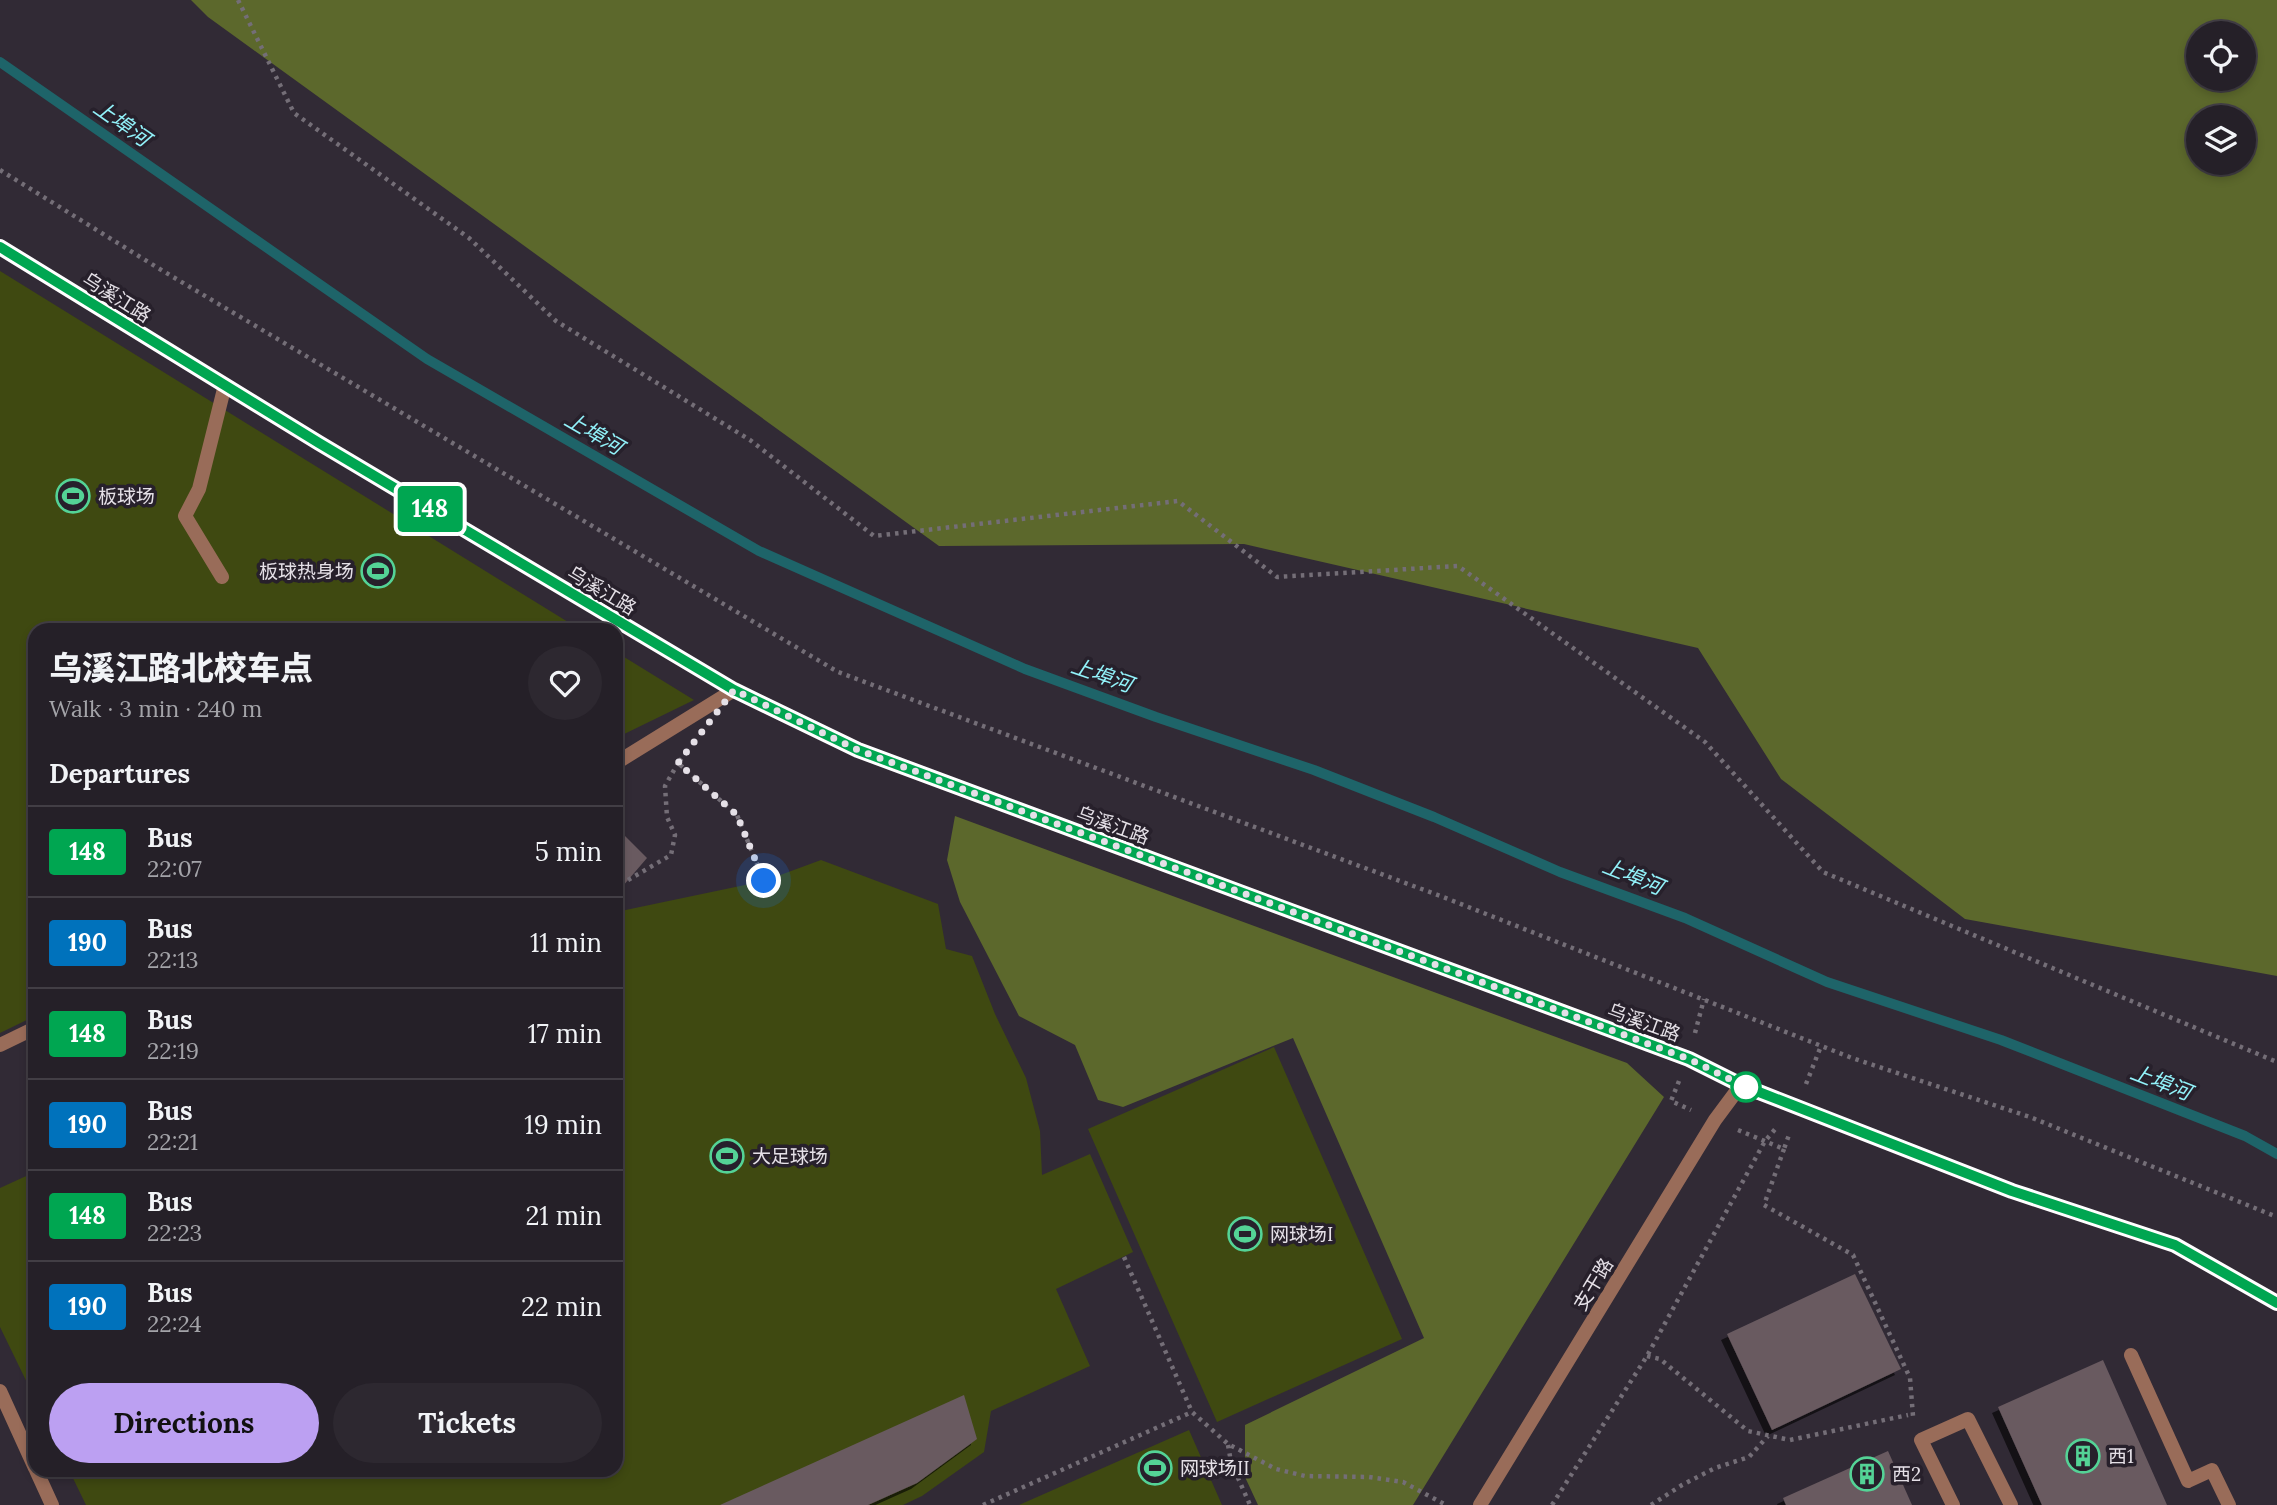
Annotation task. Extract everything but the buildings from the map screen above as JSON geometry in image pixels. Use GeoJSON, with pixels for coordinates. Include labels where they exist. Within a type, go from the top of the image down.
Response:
{"type":"FeatureCollection","features":[{"type":"Feature","properties":{"kind":"street","name":"乌溪江路"},"geometry":{"type":"LineString","coordinates":[[0,247],[225,386],[622,623]]}},
{"type":"Feature","properties":{"kind":"street"},"geometry":{"type":"LineString","coordinates":[[222,577],[185,516],[199,489],[225,386]]}},
{"type":"Feature","properties":{"kind":"street","name":"乌溪江路"},"geometry":{"type":"LineString","coordinates":[[623,624],[734,690],[858,750],[1689,1059],[1741,1085],[2012,1191],[2175,1245],[2277,1303]]}},
{"type":"Feature","properties":{"kind":"street"},"geometry":{"type":"LineString","coordinates":[[623,759],[734,690]]}},
{"type":"Feature","properties":{"kind":"street"},"geometry":{"type":"LineString","coordinates":[[0,1045],[28,1031]]}},
{"type":"Feature","properties":{"kind":"street","name":"支干路"},"geometry":{"type":"LineString","coordinates":[[1480,1505],[1715,1120],[1741,1085]]}},
{"type":"Feature","properties":{"kind":"street"},"geometry":{"type":"LineString","coordinates":[[2132,1355],[2188,1481],[2212,1470],[2229,1505]]}},
{"type":"Feature","properties":{"kind":"street"},"geometry":{"type":"LineString","coordinates":[[0,1391],[28,1453]]}},
{"type":"Feature","properties":{"kind":"street"},"geometry":{"type":"LineString","coordinates":[[1953,1505],[1921,1440],[1968,1419],[2011,1505]]}},
{"type":"Feature","properties":{"kind":"street"},"geometry":{"type":"LineString","coordinates":[[39,1477],[52,1505]]}},
{"type":"Feature","properties":{"kind":"path"},"geometry":{"type":"LineString","coordinates":[[238,0],[294,113],[469,238],[556,321],[750,440],[874,536],[1178,501],[1277,577],[1458,566],[1705,742],[1822,872],[2277,1062]]}},
{"type":"Feature","properties":{"kind":"path"},"geometry":{"type":"LineString","coordinates":[[0,170],[170,275],[838,672],[1443,897],[1852,1058],[2030,1117],[2277,1217]]}},
{"type":"Feature","properties":{"kind":"path"},"geometry":{"type":"LineString","coordinates":[[628,880],[671,855],[675,835],[667,817],[665,786],[694,743]]}},
{"type":"Feature","properties":{"kind":"path"},"geometry":{"type":"LineString","coordinates":[[678,763],[737,815],[764,881]]}},
{"type":"Feature","properties":{"kind":"path"},"geometry":{"type":"LineString","coordinates":[[1552,1505],[1647,1356],[1765,1141],[1797,1106]]}},
{"type":"Feature","properties":{"kind":"path"},"geometry":{"type":"LineString","coordinates":[[1784,1149],[1764,1205],[1853,1255],[1910,1378],[1913,1414],[1921,1440]]}},
{"type":"Feature","properties":{"kind":"path"},"geometry":{"type":"LineString","coordinates":[[1124,1257],[1192,1412],[1228,1444],[1276,1469],[1305,1476],[1369,1477],[1403,1482],[1446,1505]]}},
{"type":"Feature","properties":{"kind":"path"},"geometry":{"type":"LineString","coordinates":[[1647,1356],[1660,1359],[1748,1431],[1769,1436],[1790,1440],[1913,1414]]}},
{"type":"Feature","properties":{"kind":"path"},"geometry":{"type":"LineString","coordinates":[[983,1505],[1192,1412]]}},
{"type":"Feature","properties":{"kind":"path"},"geometry":{"type":"LineString","coordinates":[[1651,1505],[1715,1468],[1749,1457],[1769,1436]]}},
{"type":"Feature","properties":{"kind":"path"},"geometry":{"type":"LineString","coordinates":[[1228,1444],[1231,1462],[1250,1505]]}},
{"type":"Feature","properties":{"kind":"green space"},"geometry":{"type":"Polygon","coordinates":[[[191,0],[2277,0],[2277,976],[1965,919],[1781,779],[1698,648],[1244,544],[939,546],[208,17],[191,0]]]}},
{"type":"Feature","properties":{"kind":"green space"},"geometry":{"type":"Polygon","coordinates":[[[0,271],[570,623],[28,623],[28,1019],[0,1033],[0,271]]]}},
{"type":"Feature","properties":{"kind":"green space"},"geometry":{"type":"Polygon","coordinates":[[[623,656],[694,700],[623,735],[623,656]]]}},
{"type":"Feature","properties":{"kind":"green space"},"geometry":{"type":"Polygon","coordinates":[[[955,816],[1627,1063],[1664,1097],[1413,1505],[1258,1505],[1245,1477],[1245,1425],[1424,1338],[1293,1038],[1123,1107],[1098,1100],[1075,1045],[1019,1016],[960,902],[947,860],[955,816]]]}},
{"type":"Feature","properties":{"kind":"green space"},"geometry":{"type":"Polygon","coordinates":[[[821,860],[938,904],[946,949],[972,956],[995,1014],[1026,1078],[1040,1131],[1042,1175],[1090,1154],[1133,1252],[1056,1289],[1090,1366],[991,1411],[984,1452],[922,1496],[903,1505],[86,1505],[72,1477],[623,1477],[623,911],[764,881],[821,860]]]}},
{"type":"Feature","properties":{"kind":"green space","name":"网球场I"},"geometry":{"type":"Polygon","coordinates":[[[1274,1047],[1402,1339],[1217,1422],[1088,1129],[1274,1047]]]}},
{"type":"Feature","properties":{"kind":"green space"},"geometry":{"type":"Polygon","coordinates":[[[28,1175],[28,1385],[0,1327],[0,1188],[28,1175]]]}},
{"type":"Feature","properties":{"kind":"green space","name":"网球场II"},"geometry":{"type":"Polygon","coordinates":[[[1189,1430],[1222,1505],[1019,1505],[1189,1430]]]}},
{"type":"Feature","properties":{"kind":"waterway","name":"上埠河"},"geometry":{"type":"LineString","coordinates":[[0,62],[427,359],[759,551],[1025,669],[1314,770],[1434,817],[1560,872],[1685,918],[1827,982],[2001,1040],[2245,1136],[2277,1154]]}},
{"type":"Feature","properties":{"kind":"bus line","name":"148"},"geometry":{"type":"LineString","coordinates":[[0,247],[319,443],[621,623]]}},
{"type":"Feature","properties":{"kind":"bus line","name":"148"},"geometry":{"type":"LineString","coordinates":[[623,624],[734,690],[858,750],[1689,1059],[1741,1085],[2012,1191],[2175,1245],[2277,1303]]}},
{"type":"Feature","properties":{"kind":"place","name":"板球场"},"geometry":{"type":"Point","coordinates":[73,496]}},
{"type":"Feature","properties":{"kind":"place","name":"板球热身场"},"geometry":{"type":"Point","coordinates":[378,571]}},
{"type":"Feature","properties":{"kind":"place","name":"大足球场"},"geometry":{"type":"Point","coordinates":[727,1156]}},
{"type":"Feature","properties":{"kind":"place","name":"网球场I"},"geometry":{"type":"Point","coordinates":[1245,1234]}},
{"type":"Feature","properties":{"kind":"place","name":"西1"},"geometry":{"type":"Point","coordinates":[2083,1456]}},
{"type":"Feature","properties":{"kind":"place","name":"网球场II"},"geometry":{"type":"Point","coordinates":[1155,1468]}},
{"type":"Feature","properties":{"kind":"place","name":"西2"},"geometry":{"type":"Point","coordinates":[1867,1474]}},
{"type":"Feature","properties":{"kind":"route"},"geometry":{"type":"LineString","coordinates":[[764,881],[737,815],[678,763],[734,690],[858,750],[1689,1059],[1746,1087]]}}]}
